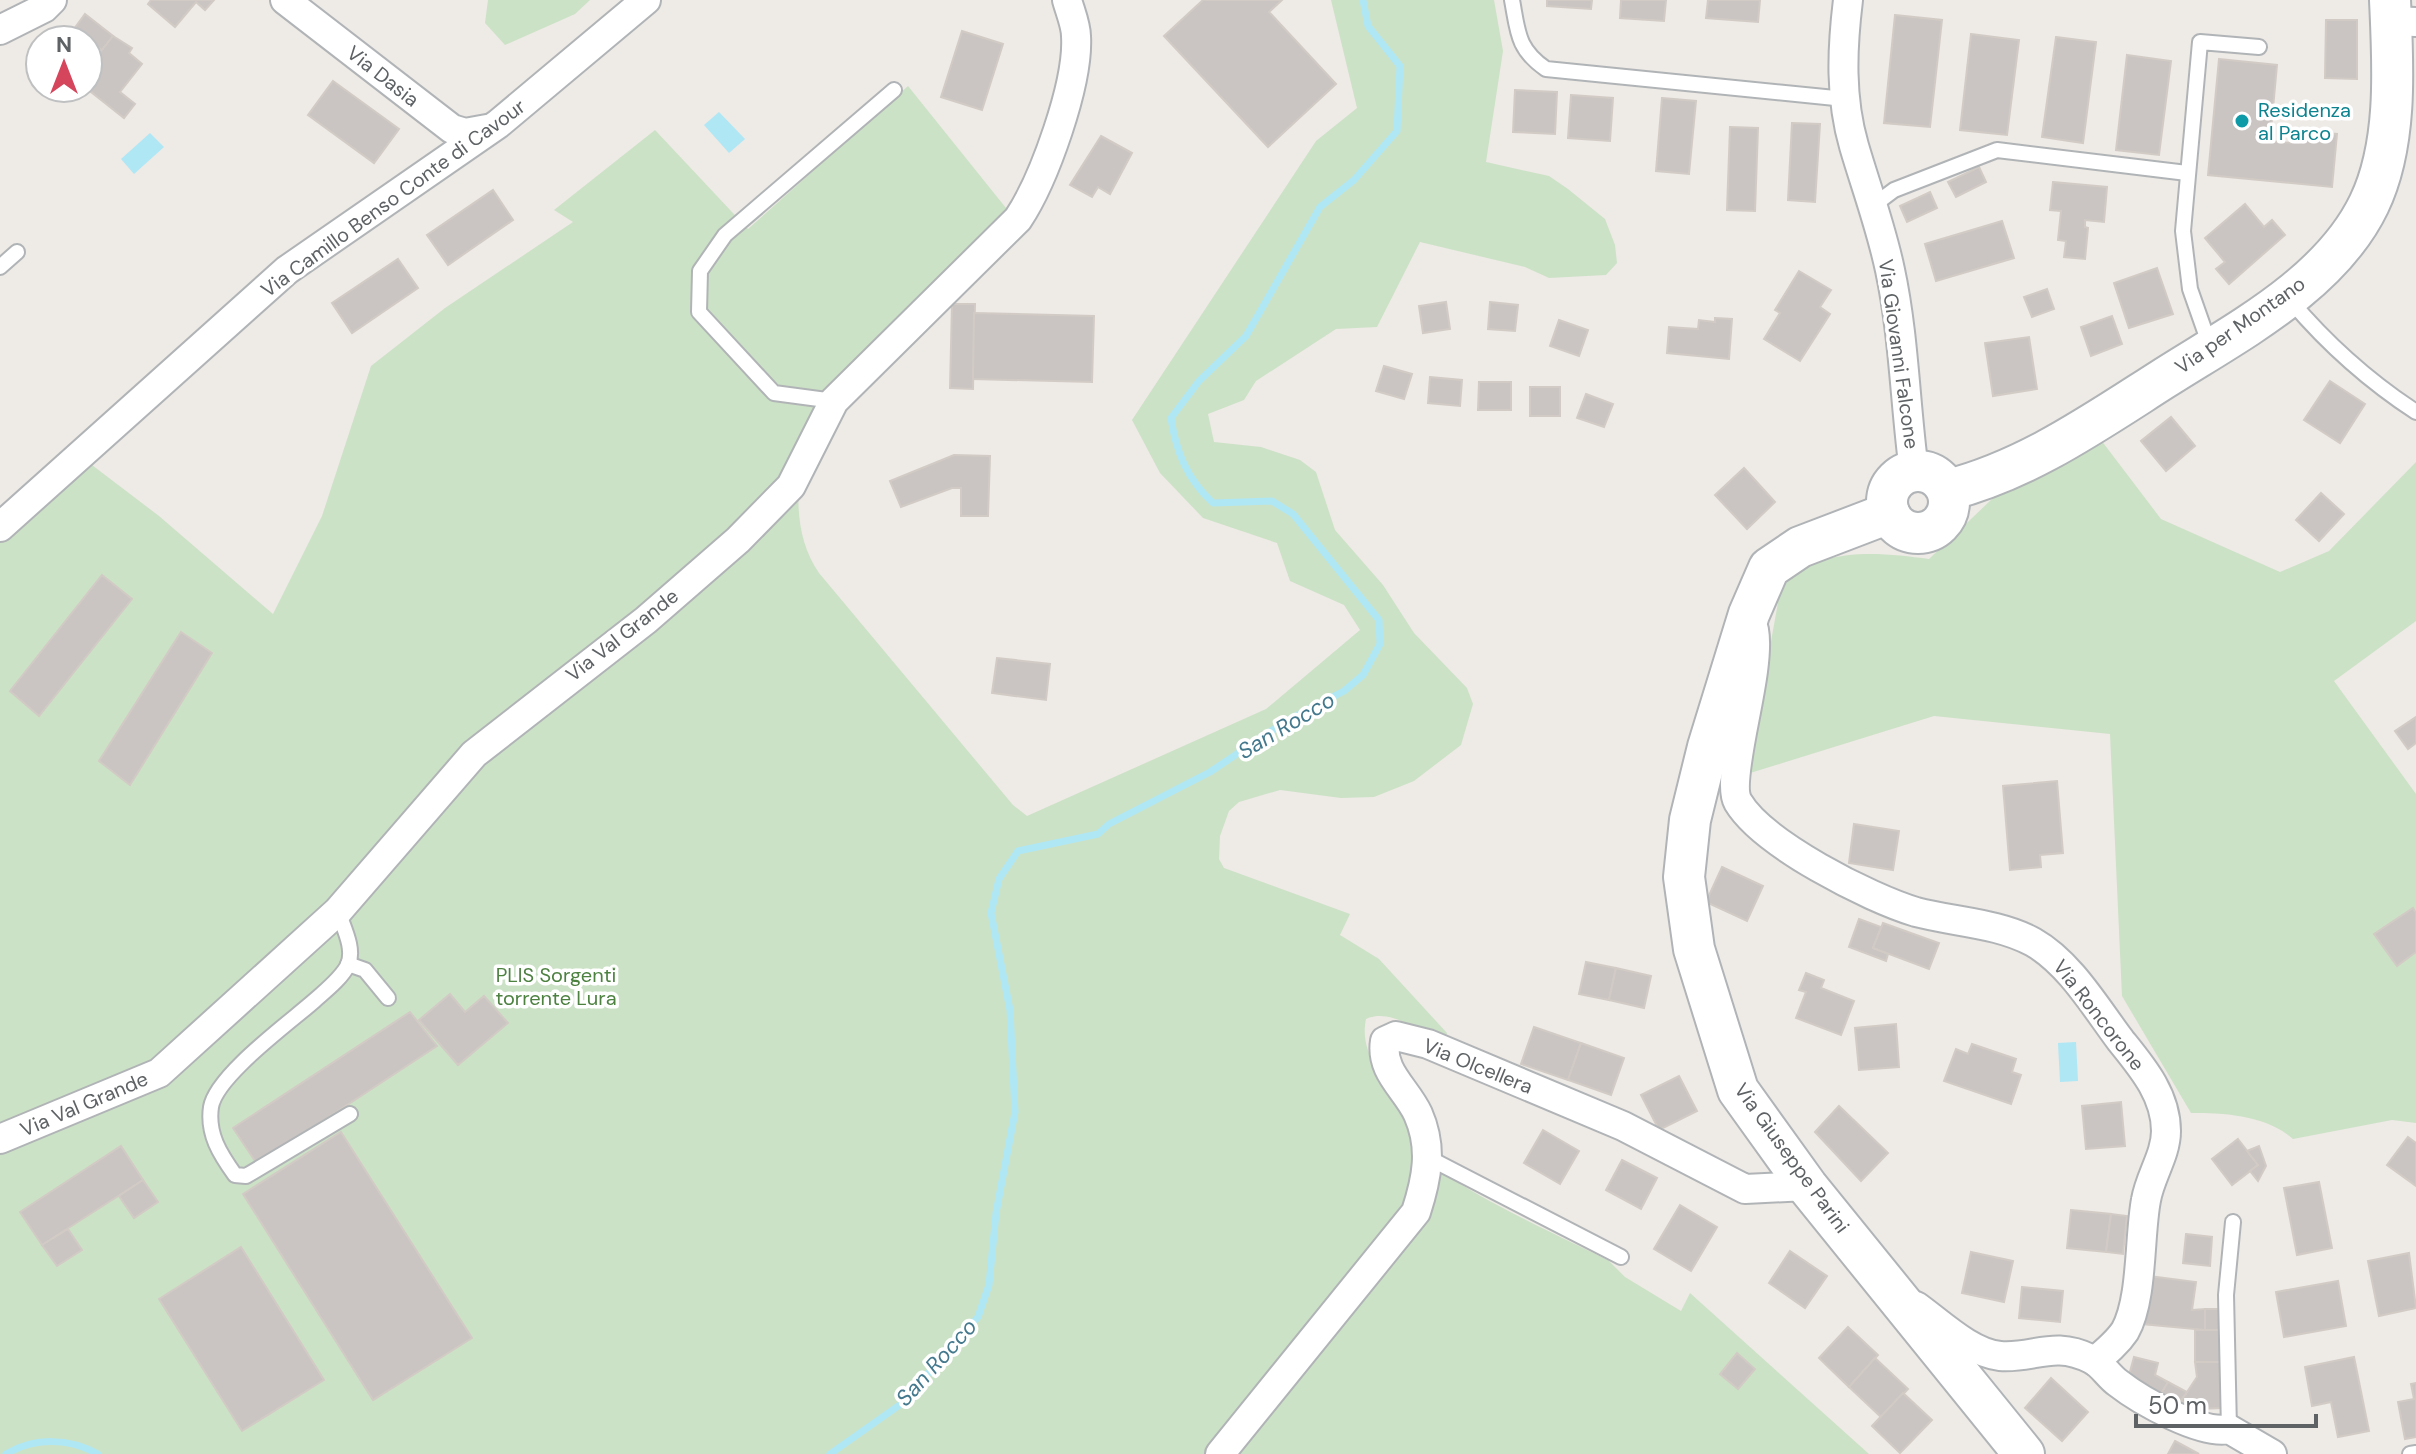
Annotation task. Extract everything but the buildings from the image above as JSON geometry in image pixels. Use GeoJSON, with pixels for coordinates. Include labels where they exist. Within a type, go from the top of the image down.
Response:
{"type":"FeatureCollection","features":[{"type":"Feature","properties":{"kind":"street"},"geometry":{"type":"LineString","coordinates":[[0,30],[44,8],[52,0]]}},
{"type":"Feature","properties":{"kind":"street","name":"Via Dasia"},"geometry":{"type":"LineString","coordinates":[[285,0],[452,129],[465,133],[488,129]]}},
{"type":"Feature","properties":{"kind":"street","name":"Via Camillo Benso Conte di Cavour"},"geometry":{"type":"LineString","coordinates":[[0,527],[287,270],[488,129],[646,0]]}},
{"type":"Feature","properties":{"kind":"street","name":"Via Val Grande"},"geometry":{"type":"LineString","coordinates":[[0,1139],[159,1073],[338,911],[474,754],[646,620],[738,540],[791,486],[834,401],[1018,219],[1031,200],[1053,145],[1073,70],[1076,36],[1067,0]]}},
{"type":"Feature","properties":{"kind":"street","name":"Via Giovanni Falcone"},"geometry":{"type":"LineString","coordinates":[[1848,0],[1842,51],[1845,99],[1853,144],[1874,205],[1890,273],[1931,480]]}},
{"type":"Feature","properties":{"kind":"street","name":"Via per Montano"},"geometry":{"type":"LineString","coordinates":[[1931,480],[1986,480],[2062,443],[2287,297],[2352,233],[2369,203],[2388,134],[2399,14]]}},
{"type":"Feature","properties":{"kind":"street"},"geometry":{"type":"LineString","coordinates":[[1901,476],[1931,480],[1950,504],[1946,518],[1936,528],[1923,533],[1909,532],[1896,525],[1889,513],[1887,499],[1891,486],[1901,476]]}},
{"type":"Feature","properties":{"kind":"street","name":"Via Giuseppe Parini"},"geometry":{"type":"LineString","coordinates":[[1889,513],[1800,547],[1769,568],[1749,614],[1697,790],[1684,877],[1694,949],[1738,1090],[1807,1186],[1890,1287],[2010,1448]]}},
{"type":"Feature","properties":{"kind":"street","name":"Via Roncorone"},"geometry":{"type":"LineString","coordinates":[[1749,614],[1755,633],[1753,688],[1734,777],[1737,800],[1752,821],[1789,849],[1853,884],[1913,911],[2010,932],[2033,942],[2070,974],[2158,1092],[2166,1127],[2165,1147],[2146,1197],[2133,1299],[2126,1329],[2095,1361]]}},
{"type":"Feature","properties":{"kind":"street","name":"Via Olcellera"},"geometry":{"type":"LineString","coordinates":[[1220,1454],[1416,1212],[1427,1178],[1427,1157],[1417,1113],[1387,1068],[1385,1041],[1396,1036],[1428,1044],[1623,1126],[1745,1189],[1807,1186]]}},
{"type":"Feature","properties":{"kind":"street"},"geometry":{"type":"LineString","coordinates":[[1890,1287],[1978,1349],[2001,1356],[2041,1349],[2075,1351],[2095,1361],[2119,1384],[2198,1427],[2217,1432],[2229,1429],[2272,1454]]}},
{"type":"Feature","properties":{"kind":"lane"},"geometry":{"type":"LineString","coordinates":[[1512,0],[1520,40],[1529,57],[1546,69],[1845,99]]}},
{"type":"Feature","properties":{"kind":"lane"},"geometry":{"type":"LineString","coordinates":[[2211,349],[2198,315],[2184,261],[2187,173],[2200,42],[2259,47]]}},
{"type":"Feature","properties":{"kind":"lane"},"geometry":{"type":"LineString","coordinates":[[834,401],[774,393],[699,312],[700,271],[725,235],[894,90]]}},
{"type":"Feature","properties":{"kind":"lane"},"geometry":{"type":"LineString","coordinates":[[1874,205],[1894,190],[1997,150],[2187,173]]}},
{"type":"Feature","properties":{"kind":"lane"},"geometry":{"type":"LineString","coordinates":[[0,267],[17,252]]}},
{"type":"Feature","properties":{"kind":"lane"},"geometry":{"type":"LineString","coordinates":[[2287,297],[2325,341],[2375,386],[2416,412]]}},
{"type":"Feature","properties":{"kind":"lane"},"geometry":{"type":"LineString","coordinates":[[338,911],[350,942],[348,964],[330,986],[226,1080],[211,1104],[211,1130],[218,1152],[235,1175],[246,1176],[350,1114]]}},
{"type":"Feature","properties":{"kind":"lane"},"geometry":{"type":"LineString","coordinates":[[348,964],[365,970],[388,998]]}},
{"type":"Feature","properties":{"kind":"lane"},"geometry":{"type":"LineString","coordinates":[[1427,1157],[1621,1257]]}},
{"type":"Feature","properties":{"kind":"lane"},"geometry":{"type":"LineString","coordinates":[[2229,1429],[2226,1295],[2233,1222]]}},
{"type":"Feature","properties":{"kind":"lane"},"geometry":{"type":"LineString","coordinates":[[2410,1454],[2416,1453]]}},
{"type":"Feature","properties":{"kind":"green space"},"geometry":{"type":"Polygon","coordinates":[[[488,0],[590,0],[575,14],[505,45],[485,23],[488,0]]]}},
{"type":"Feature","properties":{"kind":"green space","name":"PLIS Sorgenti torrente Lura"},"geometry":{"type":"Polygon","coordinates":[[[1331,0],[1494,0],[1503,51],[1486,162],[1549,176],[1568,189],[1605,219],[1615,245],[1617,263],[1606,275],[1549,278],[1525,267],[1420,242],[1377,327],[1336,329],[1256,381],[1244,400],[1208,414],[1214,442],[1261,447],[1300,460],[1316,472],[1335,530],[1383,585],[1414,633],[1467,688],[1473,704],[1461,745],[1414,781],[1374,797],[1341,798],[1280,790],[1239,802],[1229,811],[1220,836],[1219,859],[1224,868],[1350,914],[1340,935],[1379,959],[1447,1033],[1444,1045],[1396,1019],[1376,1016],[1366,1019],[1369,1053],[1401,1099],[1413,1146],[1425,1160],[1503,1208],[1608,1260],[1625,1277],[1681,1311],[1690,1293],[1869,1454],[0,1454],[0,535],[88,462],[159,516],[273,614],[322,516],[371,366],[445,308],[573,222],[554,210],[655,130],[748,229],[908,86],[1010,213],[991,239],[832,382],[811,426],[804,451],[798,503],[801,528],[808,552],[819,573],[1013,805],[1027,816],[1266,709],[1360,630],[1344,605],[1290,581],[1277,543],[1203,518],[1160,473],[1132,420],[1316,141],[1357,108],[1331,0]]]}},
{"type":"Feature","properties":{"kind":"green space"},"geometry":{"type":"Polygon","coordinates":[[[2101,440],[2161,519],[2280,572],[2329,551],[2416,462],[2416,621],[2334,681],[2416,794],[2416,1123],[2392,1120],[2293,1139],[2258,1120],[2191,1113],[2122,996],[2110,734],[1934,716],[1747,774],[1781,586],[1796,573],[1831,558],[1870,554],[1929,559],[1992,499],[2101,440]]]}},
{"type":"Feature","properties":{"kind":"water"},"geometry":{"type":"Polygon","coordinates":[[[719,112],[745,139],[729,153],[704,125],[719,112]]]}},
{"type":"Feature","properties":{"kind":"water"},"geometry":{"type":"Polygon","coordinates":[[[150,133],[164,147],[134,174],[121,159],[150,133]]]}},
{"type":"Feature","properties":{"kind":"water"},"geometry":{"type":"Polygon","coordinates":[[[2076,1042],[2078,1081],[2060,1082],[2058,1043],[2076,1042]]]}},
{"type":"Feature","properties":{"kind":"waterway","name":"San Rocco"},"geometry":{"type":"LineString","coordinates":[[830,1454],[901,1404],[978,1317],[989,1285],[996,1213],[1015,1112],[1010,1010],[991,913],[999,879],[1018,851],[1098,834],[1109,824],[1210,772],[1286,721],[1344,691],[1363,675],[1380,644],[1379,620],[1293,514],[1272,501],[1213,503],[1204,494],[1184,464],[1171,418],[1199,381],[1246,336],[1320,207],[1354,180],[1397,131],[1400,66],[1368,26],[1363,0]]}},
{"type":"Feature","properties":{"kind":"waterway","name":"San Rocco"},"geometry":{"type":"LineString","coordinates":[[6,1454],[40,1442],[64,1442],[98,1454]]}},
{"type":"Feature","properties":{"kind":"place","name":"Residenza al Parco"},"geometry":{"type":"Point","coordinates":[2242,121]}}]}
